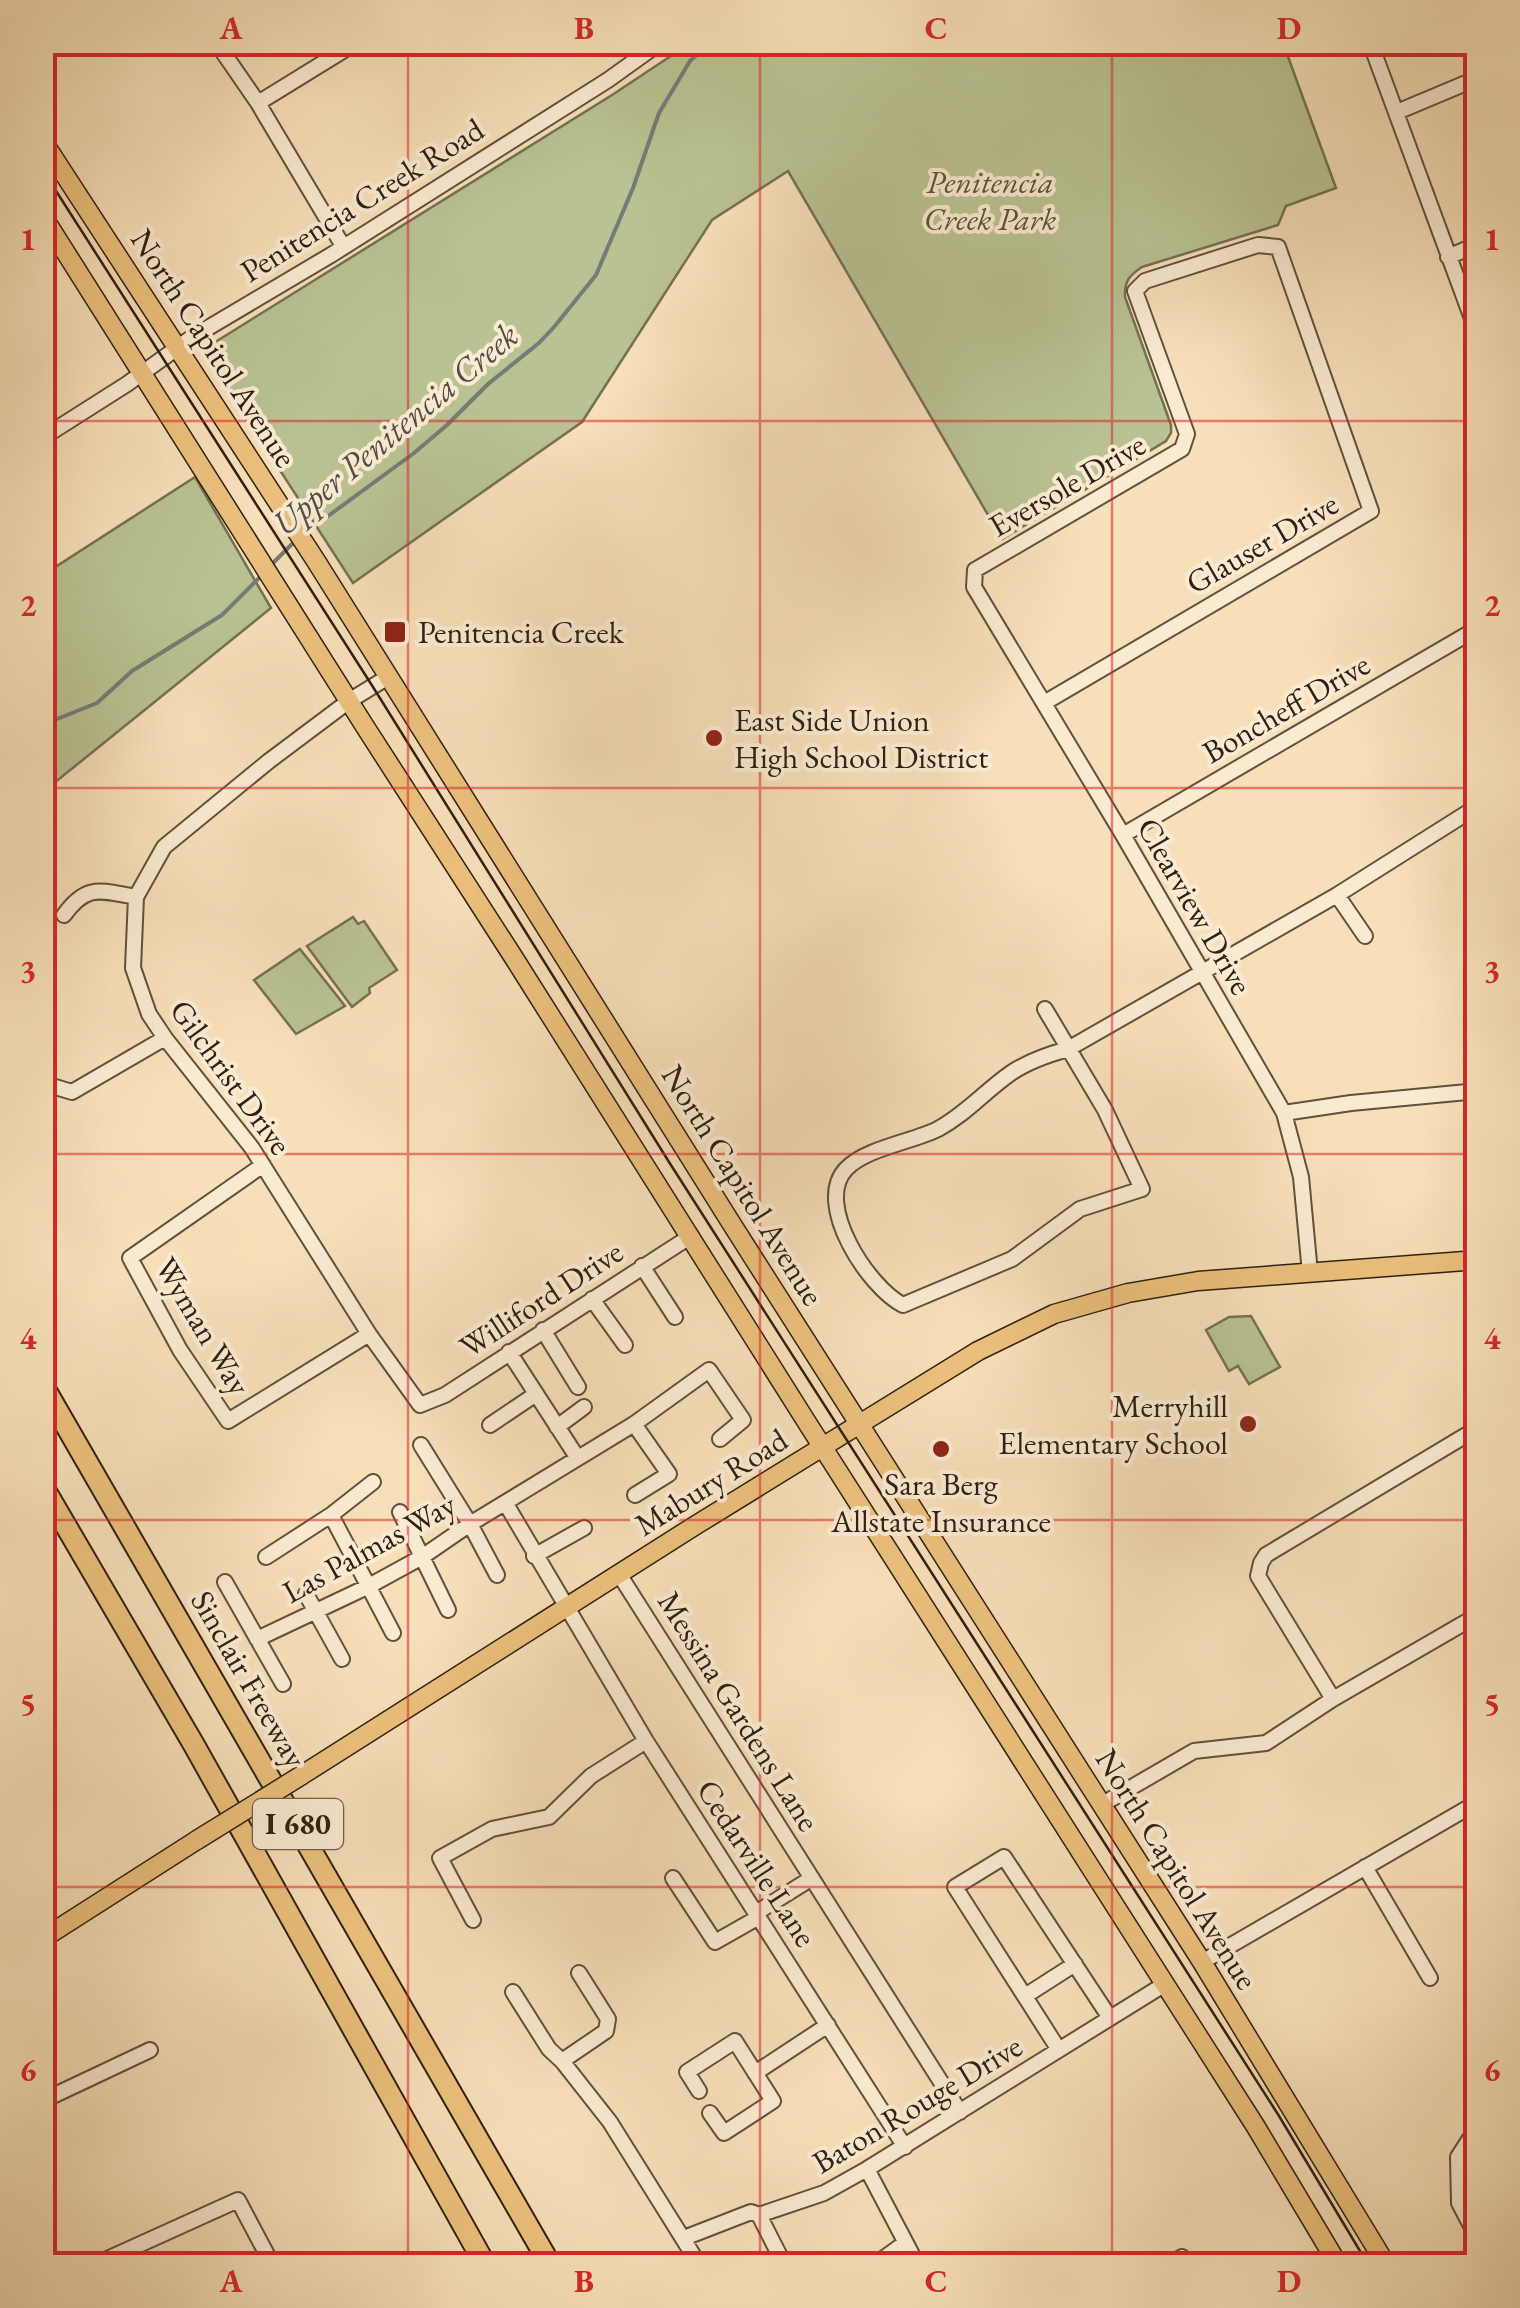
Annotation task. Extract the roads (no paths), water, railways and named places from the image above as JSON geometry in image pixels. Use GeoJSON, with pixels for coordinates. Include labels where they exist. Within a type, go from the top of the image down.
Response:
{"type":"FeatureCollection","features":[{"type":"Feature","properties":{"kind":"highway","name":"Sinclair Freeway"},"geometry":{"type":"LineString","coordinates":[[42,1384],[550,2266]]}},
{"type":"Feature","properties":{"kind":"highway","name":"I 680"},"geometry":{"type":"LineString","coordinates":[[42,1484],[194,1745],[486,2266]]}},
{"type":"Feature","properties":{"kind":"main road","name":"North Capitol Avenue"},"geometry":{"type":"LineString","coordinates":[[42,140],[316,561],[1202,1962],[1387,2266]]}},
{"type":"Feature","properties":{"kind":"main road"},"geometry":{"type":"LineString","coordinates":[[42,215],[1256,2127],[1339,2266]]}},
{"type":"Feature","properties":{"kind":"main road","name":"Mabury Road"},"geometry":{"type":"LineString","coordinates":[[42,1938],[978,1351],[1054,1314],[1128,1293],[1198,1282],[1476,1266]]}},
{"type":"Feature","properties":{"kind":"street"},"geometry":{"type":"LineString","coordinates":[[216,42],[258,103],[343,246]]}},
{"type":"Feature","properties":{"kind":"street"},"geometry":{"type":"LineString","coordinates":[[258,103],[358,42]]}},
{"type":"Feature","properties":{"kind":"street","name":"Penitencia Creek Road"},"geometry":{"type":"LineString","coordinates":[[42,438],[251,301],[608,80],[661,42]]}},
{"type":"Feature","properties":{"kind":"street"},"geometry":{"type":"LineString","coordinates":[[1370,42],[1478,334]]}},
{"type":"Feature","properties":{"kind":"street"},"geometry":{"type":"LineString","coordinates":[[1396,112],[1478,78]]}},
{"type":"Feature","properties":{"kind":"street"},"geometry":{"type":"LineString","coordinates":[[1448,256],[1478,244]]}},
{"type":"Feature","properties":{"kind":"street","name":"Eversole Drive"},"geometry":{"type":"LineString","coordinates":[[974,587],[975,570],[1182,450],[1187,434],[1134,291],[1145,281],[1258,245],[1278,248]]}},
{"type":"Feature","properties":{"kind":"street","name":"Glauser Drive"},"geometry":{"type":"LineString","coordinates":[[1044,703],[1371,511],[1278,248]]}},
{"type":"Feature","properties":{"kind":"street","name":"Clearview Drive"},"geometry":{"type":"LineString","coordinates":[[974,587],[1284,1113],[1301,1177],[1310,1273]]}},
{"type":"Feature","properties":{"kind":"street","name":"Boncheff Drive"},"geometry":{"type":"LineString","coordinates":[[1123,835],[1478,628]]}},
{"type":"Feature","properties":{"kind":"street","name":"Gilchrist Drive"},"geometry":{"type":"LineString","coordinates":[[388,678],[349,701],[269,760],[164,847],[136,897],[133,968],[149,1014],[263,1164],[369,1334],[420,1405]]}},
{"type":"Feature","properties":{"kind":"street"},"geometry":{"type":"LineString","coordinates":[[1045,1009],[1068,1050],[1105,1110],[1142,1189],[1080,1209],[1032,1245],[988,1270],[903,1305],[893,1300],[869,1275],[844,1229],[835,1196],[844,1170],[883,1149],[936,1130],[968,1110],[1013,1072],[1068,1050],[1337,895],[1478,806]]}},
{"type":"Feature","properties":{"kind":"street"},"geometry":{"type":"LineString","coordinates":[[64,915],[76,898],[99,890],[136,897]]}},
{"type":"Feature","properties":{"kind":"street"},"geometry":{"type":"LineString","coordinates":[[1337,895],[1365,936]]}},
{"type":"Feature","properties":{"kind":"street"},"geometry":{"type":"LineString","coordinates":[[42,1084],[72,1092],[165,1038]]}},
{"type":"Feature","properties":{"kind":"street"},"geometry":{"type":"LineString","coordinates":[[1284,1113],[1478,1091]]}},
{"type":"Feature","properties":{"kind":"street","name":"Wyman Way"},"geometry":{"type":"LineString","coordinates":[[263,1164],[130,1258],[180,1350],[228,1420],[369,1334]]}},
{"type":"Feature","properties":{"kind":"street","name":"Williford Drive"},"geometry":{"type":"LineString","coordinates":[[420,1405],[444,1395],[691,1236]]}},
{"type":"Feature","properties":{"kind":"street"},"geometry":{"type":"LineString","coordinates":[[642,1266],[674,1317]]}},
{"type":"Feature","properties":{"kind":"street"},"geometry":{"type":"LineString","coordinates":[[592,1299],[625,1346]]}},
{"type":"Feature","properties":{"kind":"street"},"geometry":{"type":"LineString","coordinates":[[542,1330],[578,1387]]}},
{"type":"Feature","properties":{"kind":"street"},"geometry":{"type":"LineString","coordinates":[[510,1352],[577,1457]]}},
{"type":"Feature","properties":{"kind":"street","name":"Las Palmas Way"},"geometry":{"type":"LineString","coordinates":[[257,1639],[422,1557],[634,1424],[708,1370],[743,1420],[720,1439]]}},
{"type":"Feature","properties":{"kind":"street"},"geometry":{"type":"LineString","coordinates":[[490,1425],[536,1394]]}},
{"type":"Feature","properties":{"kind":"street"},"geometry":{"type":"LineString","coordinates":[[557,1427],[584,1408]]}},
{"type":"Feature","properties":{"kind":"street"},"geometry":{"type":"LineString","coordinates":[[634,1424],[668,1474],[635,1496]]}},
{"type":"Feature","properties":{"kind":"street"},"geometry":{"type":"LineString","coordinates":[[1333,1699],[1258,1576],[1261,1563],[1266,1554],[1478,1428]]}},
{"type":"Feature","properties":{"kind":"street"},"geometry":{"type":"LineString","coordinates":[[421,1445],[497,1575]]}},
{"type":"Feature","properties":{"kind":"street"},"geometry":{"type":"LineString","coordinates":[[266,1557],[373,1482]]}},
{"type":"Feature","properties":{"kind":"street","name":"Las Palmas Way"},"geometry":{"type":"LineString","coordinates":[[506,1504],[566,1608]]}},
{"type":"Feature","properties":{"kind":"street"},"geometry":{"type":"LineString","coordinates":[[400,1512],[448,1610]]}},
{"type":"Feature","properties":{"kind":"street"},"geometry":{"type":"LineString","coordinates":[[331,1515],[393,1633]]}},
{"type":"Feature","properties":{"kind":"street"},"geometry":{"type":"LineString","coordinates":[[534,1556],[584,1528]]}},
{"type":"Feature","properties":{"kind":"street","name":"Messina Gardens Lane"},"geometry":{"type":"LineString","coordinates":[[619,1574],[960,2112]]}},
{"type":"Feature","properties":{"kind":"street","name":"Las Palmas Way"},"geometry":{"type":"LineString","coordinates":[[225,1582],[283,1684]]}},
{"type":"Feature","properties":{"kind":"street"},"geometry":{"type":"LineString","coordinates":[[306,1594],[342,1660]]}},
{"type":"Feature","properties":{"kind":"street","name":"Cedarville Lane"},"geometry":{"type":"LineString","coordinates":[[566,1608],[646,1741],[905,2147]]}},
{"type":"Feature","properties":{"kind":"street"},"geometry":{"type":"LineString","coordinates":[[1101,1805],[1194,1752],[1266,1743],[1333,1699],[1478,1615]]}},
{"type":"Feature","properties":{"kind":"street"},"geometry":{"type":"LineString","coordinates":[[473,1920],[440,1858],[492,1829],[549,1817],[591,1776],[646,1741]]}},
{"type":"Feature","properties":{"kind":"street"},"geometry":{"type":"LineString","coordinates":[[1202,1962],[1478,1802]]}},
{"type":"Feature","properties":{"kind":"street"},"geometry":{"type":"LineString","coordinates":[[1059,2050],[955,1887],[1004,1856],[1110,2018]]}},
{"type":"Feature","properties":{"kind":"street"},"geometry":{"type":"LineString","coordinates":[[1365,1867],[1430,1978]]}},
{"type":"Feature","properties":{"kind":"street","name":"Messina Gardens Lane"},"geometry":{"type":"LineString","coordinates":[[672,1878],[715,1942],[812,1878]]}},
{"type":"Feature","properties":{"kind":"street"},"geometry":{"type":"LineString","coordinates":[[1025,1996],[1075,1964]]}},
{"type":"Feature","properties":{"kind":"street"},"geometry":{"type":"LineString","coordinates":[[562,2061],[606,2031],[608,2020],[579,1973]]}},
{"type":"Feature","properties":{"kind":"street","name":"Baton Rouge Drive"},"geometry":{"type":"LineString","coordinates":[[684,2238],[751,2212],[759,2215],[824,2194],[1165,1984]]}},
{"type":"Feature","properties":{"kind":"street"},"geometry":{"type":"LineString","coordinates":[[513,1992],[549,2049],[610,2122],[700,2266]]}},
{"type":"Feature","properties":{"kind":"street"},"geometry":{"type":"LineString","coordinates":[[755,2072],[828,2026]]}},
{"type":"Feature","properties":{"kind":"street"},"geometry":{"type":"LineString","coordinates":[[699,2091],[687,2072],[735,2041],[773,2101],[724,2133],[710,2112]]}},
{"type":"Feature","properties":{"kind":"street"},"geometry":{"type":"LineString","coordinates":[[42,2102],[150,2050]]}},
{"type":"Feature","properties":{"kind":"street"},"geometry":{"type":"LineString","coordinates":[[1478,2135],[1458,2157],[1458,2203],[1478,2240]]}},
{"type":"Feature","properties":{"kind":"street"},"geometry":{"type":"LineString","coordinates":[[867,2169],[918,2266]]}},
{"type":"Feature","properties":{"kind":"street"},"geometry":{"type":"LineString","coordinates":[[92,2266],[238,2200],[274,2266]]}},
{"type":"Feature","properties":{"kind":"street"},"geometry":{"type":"LineString","coordinates":[[759,2215],[786,2266]]}},
{"type":"Feature","properties":{"kind":"street"},"geometry":{"type":"LineString","coordinates":[[873,2266],[905,2243]]}},
{"type":"Feature","properties":{"kind":"street"},"geometry":{"type":"LineString","coordinates":[[1167,2266],[1184,2261]]}},
{"type":"Feature","properties":{"kind":"waterway","name":"Upper Penitencia Creek"},"geometry":{"type":"LineString","coordinates":[[305,533],[414,453],[554,327],[596,275],[659,113],[690,61],[720,42]]}},
{"type":"Feature","properties":{"kind":"waterway","name":"Upper Penitencia Creek"},"geometry":{"type":"LineString","coordinates":[[269,567],[294,542]]}},
{"type":"Feature","properties":{"kind":"waterway","name":"Upper Penitencia Creek"},"geometry":{"type":"LineString","coordinates":[[42,725],[97,703],[132,671],[222,615],[263,574]]}},
{"type":"Feature","properties":{"kind":"tram line"},"geometry":{"type":"LineString","coordinates":[[42,169],[373,687],[669,1162],[1279,2116],[1369,2266]]}},
{"type":"Feature","properties":{"kind":"place","name":"Penitencia Creek"},"geometry":{"type":"Point","coordinates":[395,632]}},
{"type":"Feature","properties":{"kind":"place","name":"East Side Union High School District"},"geometry":{"type":"Point","coordinates":[714,738]}},
{"type":"Feature","properties":{"kind":"place","name":"Merryhill Elementary School"},"geometry":{"type":"Point","coordinates":[1248,1424]}},
{"type":"Feature","properties":{"kind":"place","name":"Sara Berg Allstate Insurance"},"geometry":{"type":"Point","coordinates":[941,1449]}},
{"type":"Feature","properties":{"kind":"park label","name":"Penitencia Creek Park"},"geometry":{"type":"Point","coordinates":[990,200]}}]}
